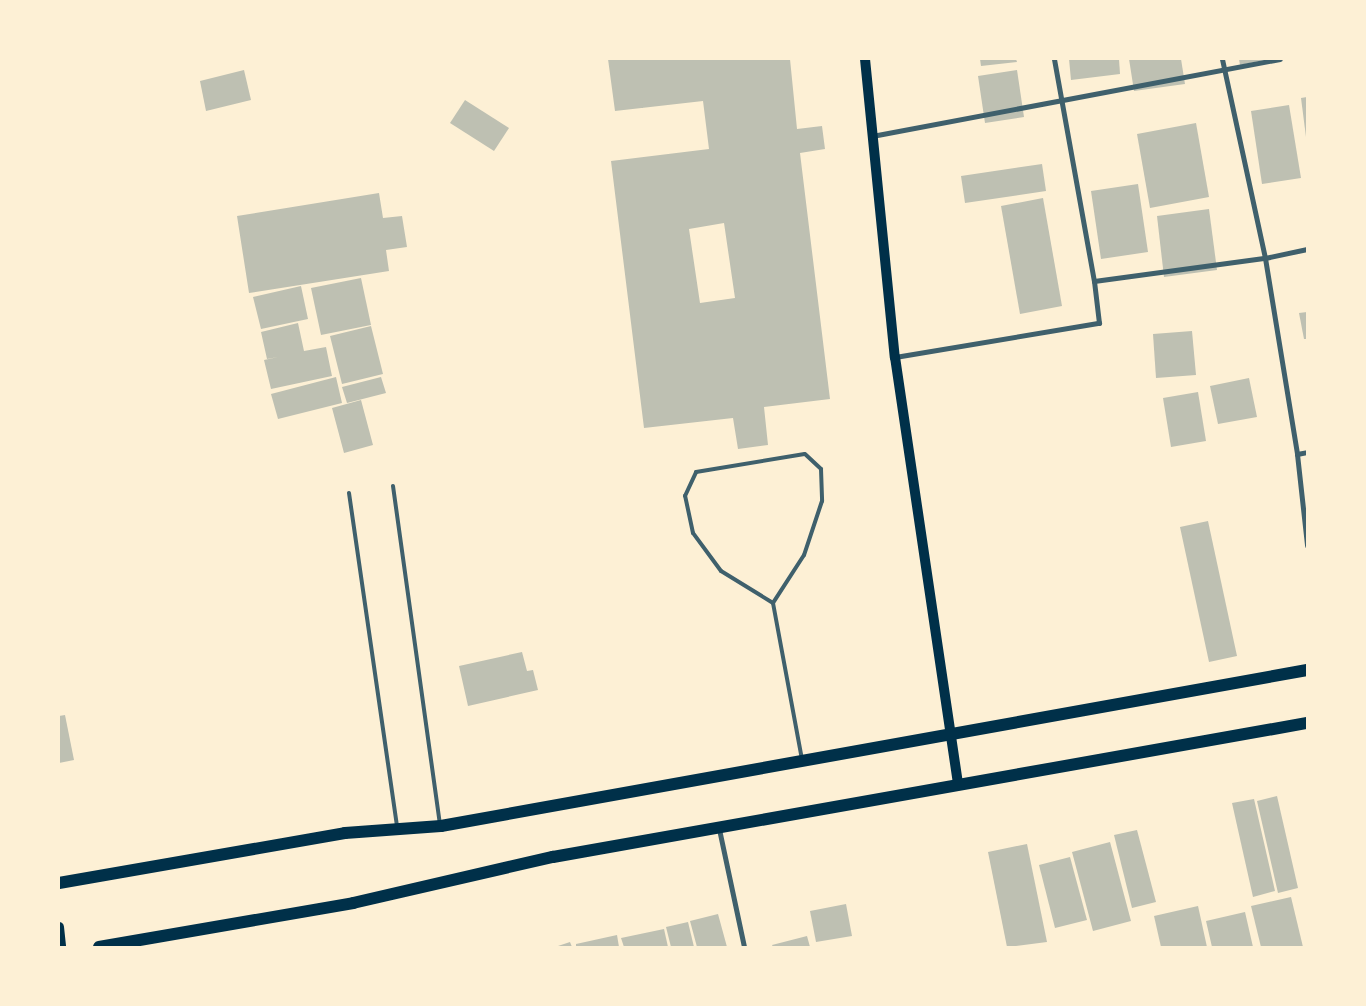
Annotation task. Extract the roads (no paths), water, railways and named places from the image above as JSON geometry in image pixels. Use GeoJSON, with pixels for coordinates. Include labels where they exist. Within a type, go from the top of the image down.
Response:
{"type":"FeatureCollection","features":[{"type":"Feature","properties":{"kind":"main road"},"geometry":{"type":"LineString","coordinates":[[865,59],[895,357],[958,785]]}},
{"type":"Feature","properties":{"kind":"main road"},"geometry":{"type":"LineString","coordinates":[[59,883],[345,833],[440,826],[1307,670]]}},
{"type":"Feature","properties":{"kind":"main road"},"geometry":{"type":"LineString","coordinates":[[99,947],[353,903],[553,857],[1307,723]]}},
{"type":"Feature","properties":{"kind":"main road"},"geometry":{"type":"LineString","coordinates":[[59,927],[61,947]]}},
{"type":"Feature","properties":{"kind":"street"},"geometry":{"type":"LineString","coordinates":[[895,357],[1099,323],[1094,281],[1063,100],[1054,59]]}},
{"type":"Feature","properties":{"kind":"street"},"geometry":{"type":"LineString","coordinates":[[1222,59],[1265,258],[1297,454],[1307,545]]}},
{"type":"Feature","properties":{"kind":"street"},"geometry":{"type":"LineString","coordinates":[[872,136],[1280,59]]}},
{"type":"Feature","properties":{"kind":"street"},"geometry":{"type":"LineString","coordinates":[[1094,281],[1265,258],[1307,249]]}},
{"type":"Feature","properties":{"kind":"street"},"geometry":{"type":"LineString","coordinates":[[1297,454],[1307,452]]}},
{"type":"Feature","properties":{"kind":"street"},"geometry":{"type":"LineString","coordinates":[[719,829],[744,947]]}},
{"type":"Feature","properties":{"kind":"lane"},"geometry":{"type":"LineString","coordinates":[[773,602],[721,571],[693,533],[685,496],[696,472],[805,454],[821,469],[822,501],[804,555],[773,602],[803,762]]}},
{"type":"Feature","properties":{"kind":"lane"},"geometry":{"type":"LineString","coordinates":[[392,486],[440,826]]}},
{"type":"Feature","properties":{"kind":"lane"},"geometry":{"type":"LineString","coordinates":[[349,493],[398,829]]}}]}
